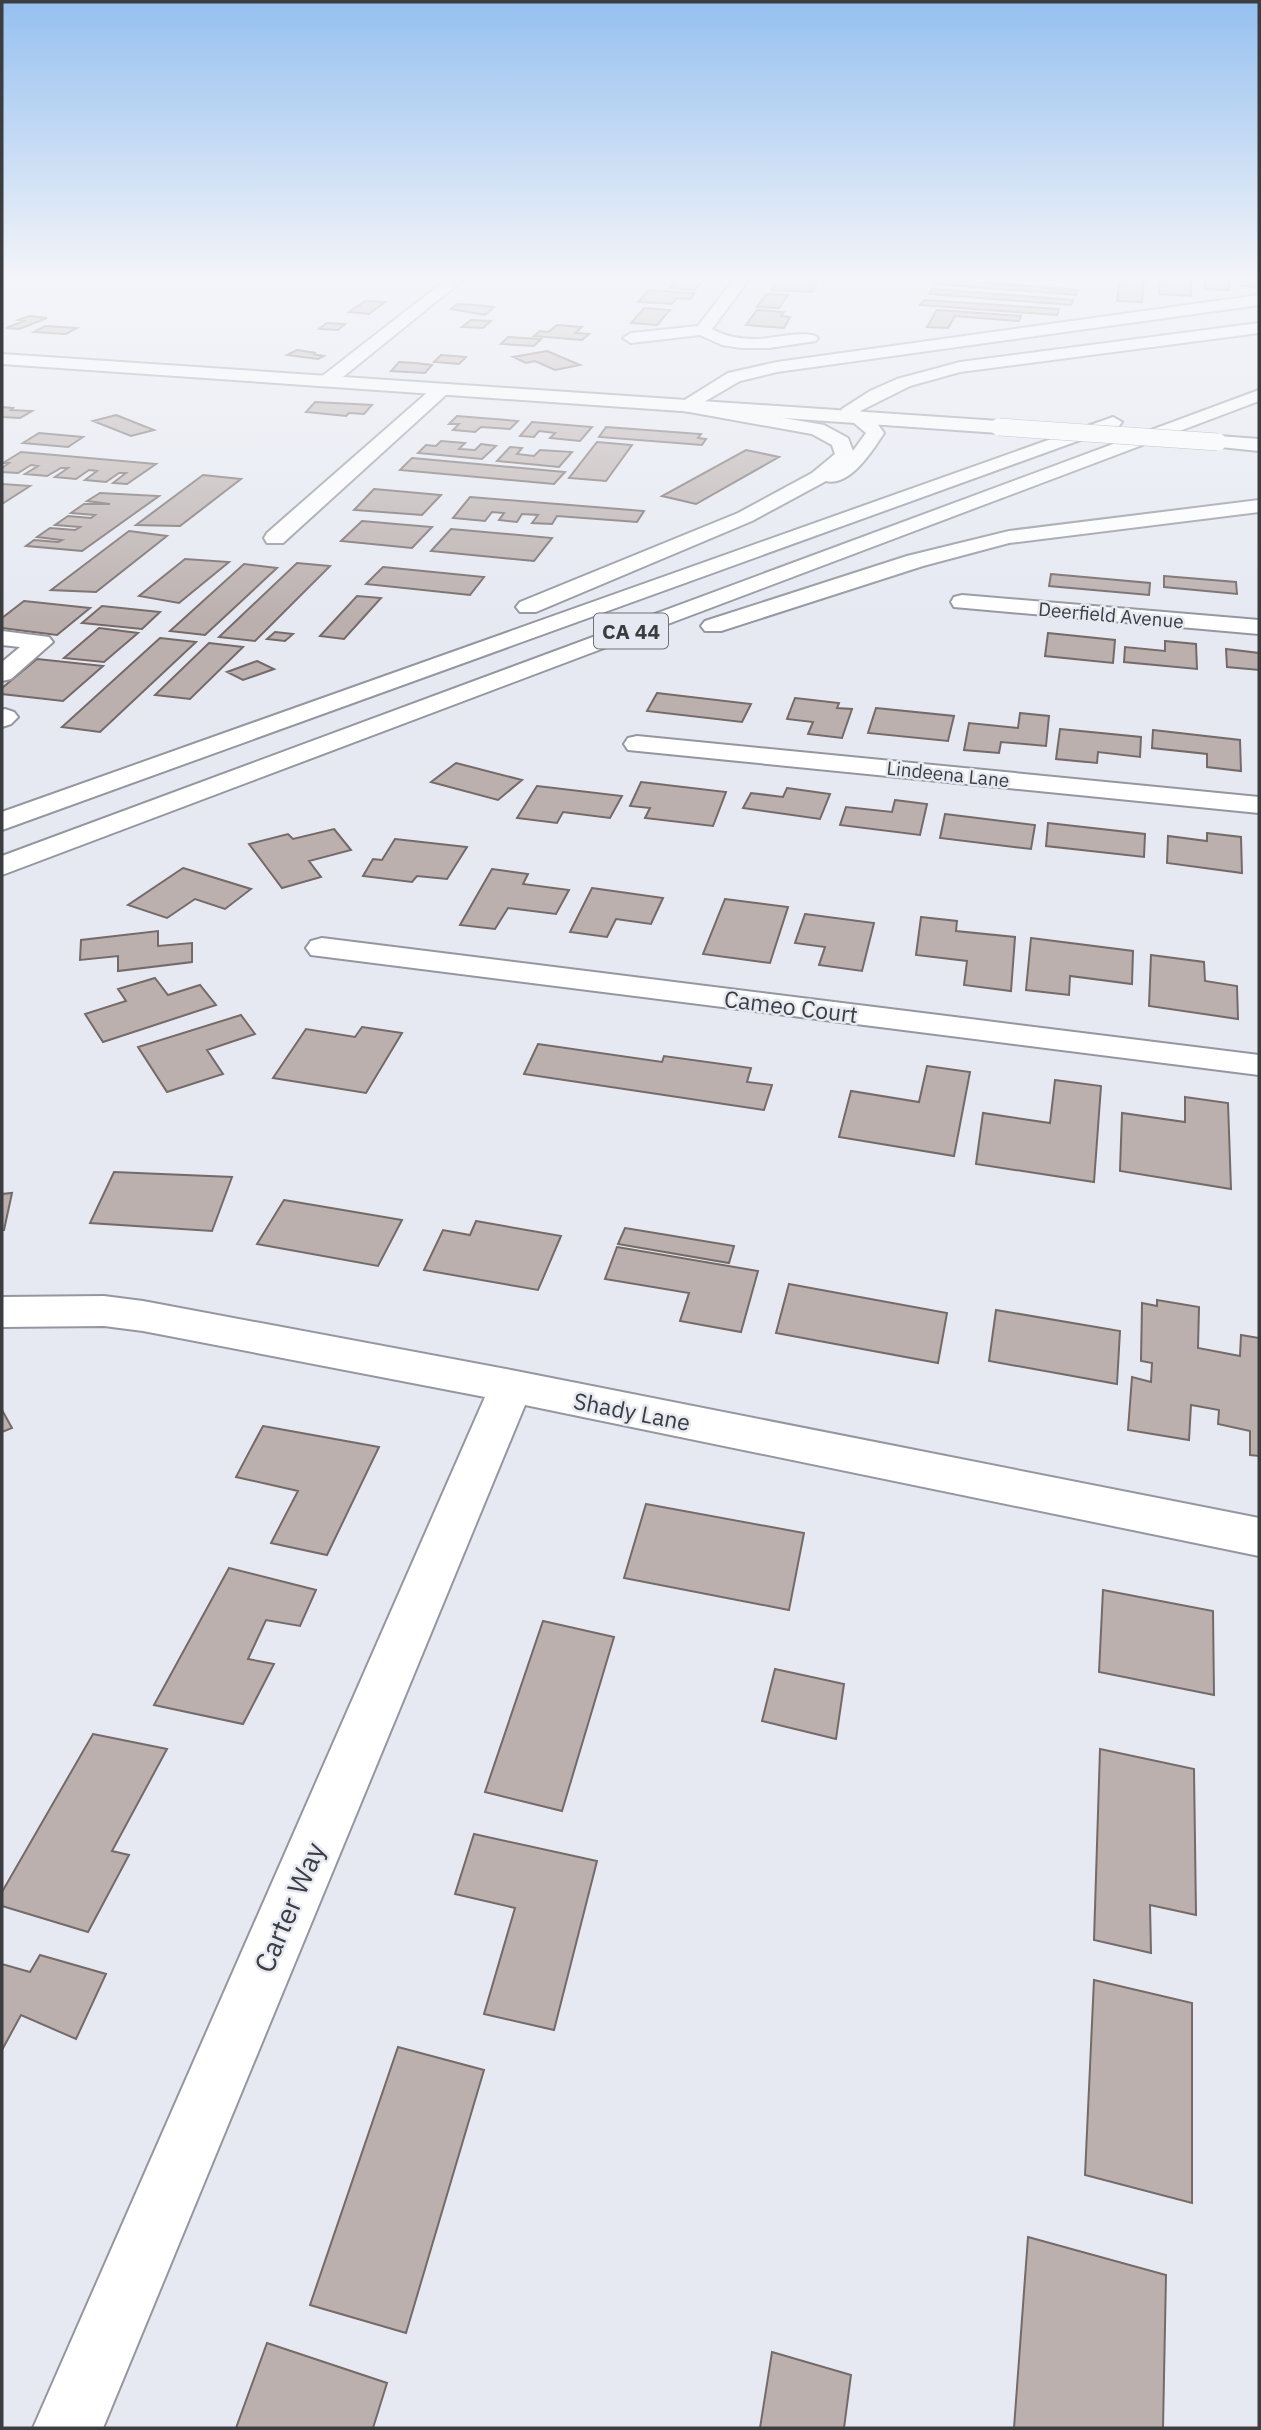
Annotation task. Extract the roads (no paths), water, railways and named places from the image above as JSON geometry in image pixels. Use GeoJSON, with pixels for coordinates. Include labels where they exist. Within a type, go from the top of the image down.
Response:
{"type":"FeatureCollection","features":[{"type":"Feature","properties":{"kind":"main road"},"geometry":{"type":"LineString","coordinates":[[275,538],[438,392]]}},
{"type":"Feature","properties":{"kind":"main road"},"geometry":{"type":"LineString","coordinates":[[490,392],[1259,445]]}},
{"type":"Feature","properties":{"kind":"main road"},"geometry":{"type":"LineString","coordinates":[[684,406],[706,392]]}},
{"type":"Feature","properties":{"kind":"main road"},"geometry":{"type":"LineString","coordinates":[[509,615],[783,503],[820,485],[858,458],[875,431],[854,417],[851,409],[880,392]]}},
{"type":"Feature","properties":{"kind":"main road","name":"CA 44"},"geometry":{"type":"LineString","coordinates":[[2,866],[1259,396]]}},
{"type":"Feature","properties":{"kind":"main road"},"geometry":{"type":"LineString","coordinates":[[684,406],[817,429],[841,442],[845,455],[831,469],[745,517]]}},
{"type":"Feature","properties":{"kind":"main road","name":"CA 44"},"geometry":{"type":"LineString","coordinates":[[2,822],[1131,415]]}},
{"type":"Feature","properties":{"kind":"main road"},"geometry":{"type":"LineString","coordinates":[[696,631],[915,561],[1009,537],[1259,506]]}},
{"type":"Feature","properties":{"kind":"main road","name":"Deerfield Avenue"},"geometry":{"type":"LineString","coordinates":[[962,602],[1259,627]]}},
{"type":"Feature","properties":{"kind":"main road"},"geometry":{"type":"LineString","coordinates":[[113,782],[169,750],[484,625]]}},
{"type":"Feature","properties":{"kind":"main road"},"geometry":{"type":"LineString","coordinates":[[2,638],[41,642],[2,674]]}},
{"type":"Feature","properties":{"kind":"main road"},"geometry":{"type":"LineString","coordinates":[[383,724],[479,700],[671,639]]}},
{"type":"Feature","properties":{"kind":"main road","name":"Lindeena Lane"},"geometry":{"type":"LineString","coordinates":[[637,744],[1259,806]]}},
{"type":"Feature","properties":{"kind":"main road","name":"Cameo Court"},"geometry":{"type":"LineString","coordinates":[[322,948],[1259,1065]]}},
{"type":"Feature","properties":{"kind":"main road","name":"Shady Lane"},"geometry":{"type":"LineString","coordinates":[[2,1312],[80,1311],[143,1316],[511,1386],[1259,1537]]}},
{"type":"Feature","properties":{"kind":"main road","name":"Carter Way"},"geometry":{"type":"LineString","coordinates":[[68,2428],[511,1386]]}}]}
